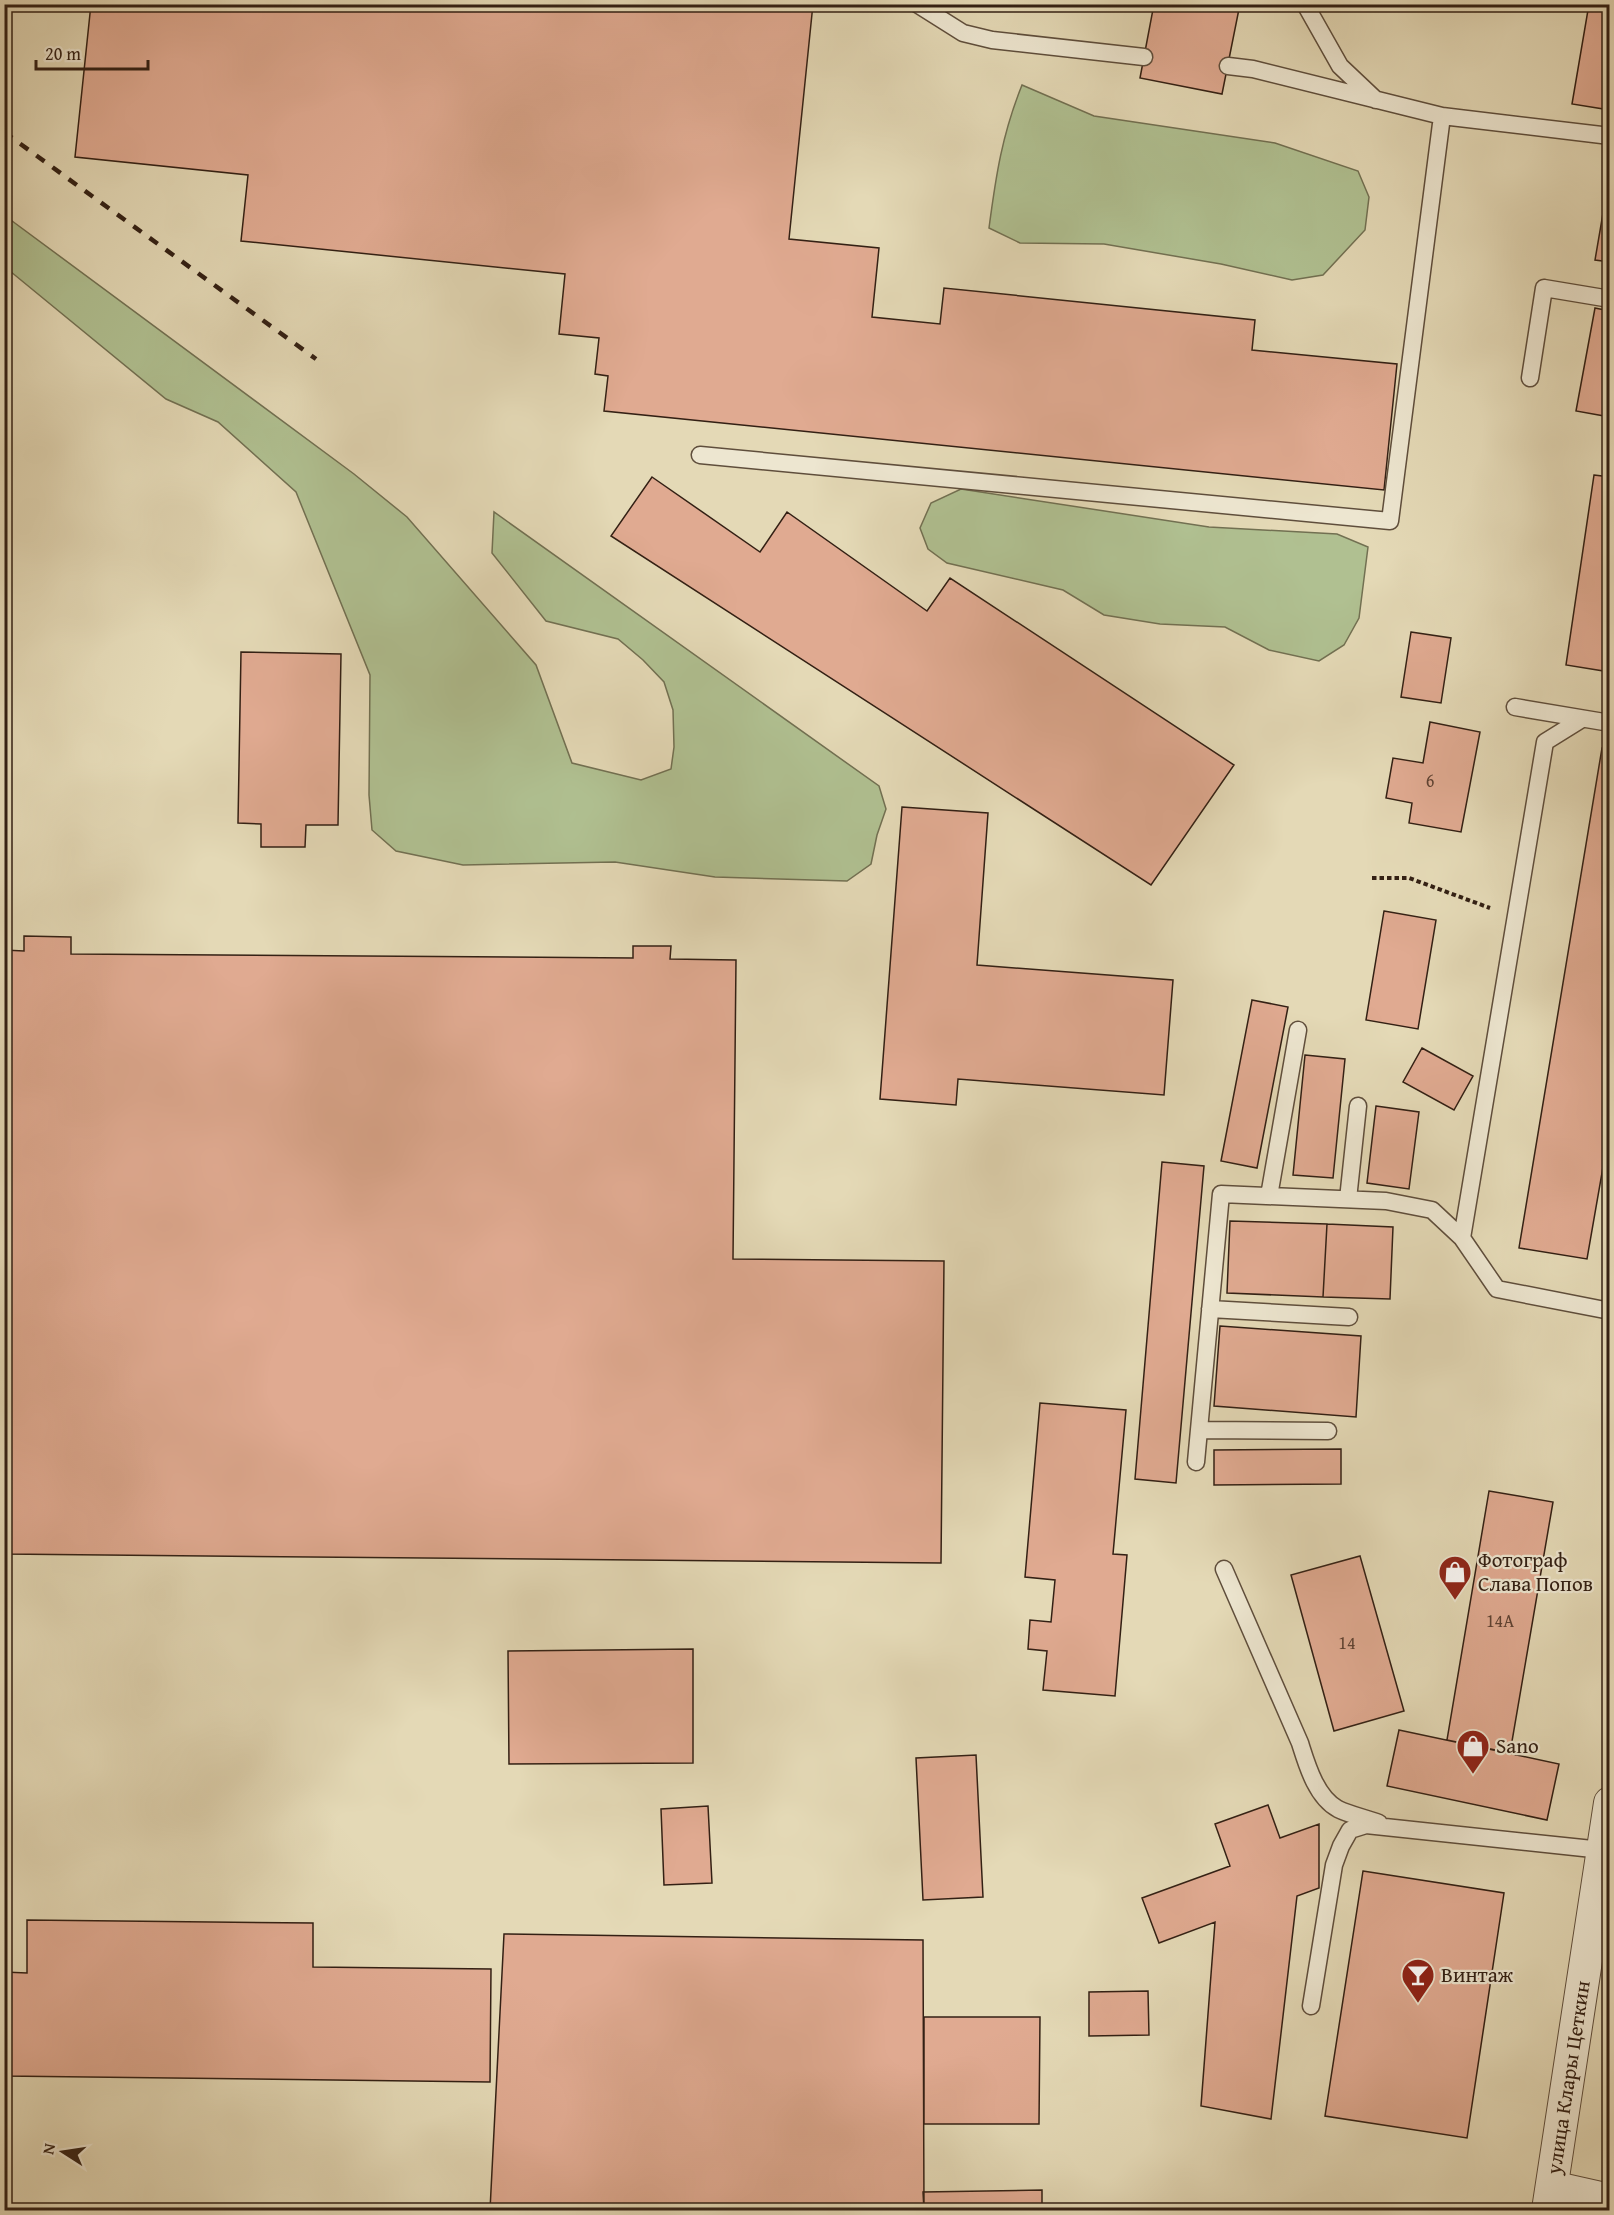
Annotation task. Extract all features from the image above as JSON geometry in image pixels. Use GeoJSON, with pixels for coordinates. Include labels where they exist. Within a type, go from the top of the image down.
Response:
{"type":"FeatureCollection","features":[{"type":"Feature","properties":{"kind":"street","name":"улица Клары Цеткин"},"geometry":{"type":"LineString","coordinates":[[1550,2199],[1610,1803]]}},
{"type":"Feature","properties":{"kind":"street"},"geometry":{"type":"LineString","coordinates":[[1550,2199],[1610,2200]]}},
{"type":"Feature","properties":{"kind":"lane"},"geometry":{"type":"LineString","coordinates":[[917,4],[963,33],[983,38],[1144,57]]}},
{"type":"Feature","properties":{"kind":"lane"},"geometry":{"type":"LineString","coordinates":[[1305,4],[1340,66],[1377,101]]}},
{"type":"Feature","properties":{"kind":"lane"},"geometry":{"type":"LineString","coordinates":[[1228,66],[1252,69],[1442,116],[1610,136]]}},
{"type":"Feature","properties":{"kind":"lane"},"geometry":{"type":"LineString","coordinates":[[700,455],[1390,521],[1442,116]]}},
{"type":"Feature","properties":{"kind":"lane"},"geometry":{"type":"LineString","coordinates":[[1530,378],[1544,288],[1610,299]]}},
{"type":"Feature","properties":{"kind":"lane"},"geometry":{"type":"LineString","coordinates":[[1515,707],[1610,723]]}},
{"type":"Feature","properties":{"kind":"lane"},"geometry":{"type":"LineString","coordinates":[[1462,1238],[1545,742],[1582,719]]}},
{"type":"Feature","properties":{"kind":"lane"},"geometry":{"type":"LineString","coordinates":[[1269,1196],[1298,1029]]}},
{"type":"Feature","properties":{"kind":"lane"},"geometry":{"type":"LineString","coordinates":[[1348,1199],[1358,1107]]}},
{"type":"Feature","properties":{"kind":"lane"},"geometry":{"type":"LineString","coordinates":[[1196,1462],[1221,1194],[1386,1201],[1432,1210],[1462,1238],[1497,1289],[1610,1311]]}},
{"type":"Feature","properties":{"kind":"lane"},"geometry":{"type":"LineString","coordinates":[[1210,1309],[1349,1317]]}},
{"type":"Feature","properties":{"kind":"lane"},"geometry":{"type":"LineString","coordinates":[[1199,1430],[1328,1431]]}},
{"type":"Feature","properties":{"kind":"lane"},"geometry":{"type":"LineString","coordinates":[[1224,1569],[1300,1743],[1310,1772],[1323,1796],[1337,1808],[1396,1829]]}},
{"type":"Feature","properties":{"kind":"lane"},"geometry":{"type":"LineString","coordinates":[[1311,2006],[1334,1865],[1350,1830],[1366,1825],[1602,1850]]}},
{"type":"Feature","properties":{"kind":"path"},"geometry":{"type":"LineString","coordinates":[[1372,878],[1409,878],[1516,918]]}},
{"type":"Feature","properties":{"kind":"green space"},"geometry":{"type":"Polygon","coordinates":[[[1022,85],[1094,116],[1275,143],[1358,171],[1369,197],[1365,230],[1323,275],[1292,280],[1221,264],[1104,244],[1020,243],[989,228],[1001,155],[1009,121],[1022,85]]]}},
{"type":"Feature","properties":{"kind":"green space"},"geometry":{"type":"Polygon","coordinates":[[[4,215],[354,474],[407,517],[536,665],[572,763],[641,780],[671,769],[674,747],[673,710],[664,682],[618,639],[546,621],[492,553],[494,512],[879,786],[886,809],[877,835],[871,864],[847,881],[715,877],[615,862],[463,865],[396,851],[372,830],[369,795],[370,675],[296,492],[218,422],[166,399],[5,267],[4,215]]]}},
{"type":"Feature","properties":{"kind":"green space"},"geometry":{"type":"Polygon","coordinates":[[[961,489],[1209,527],[1337,534],[1368,547],[1359,618],[1344,645],[1319,661],[1269,650],[1225,627],[1160,624],[1104,615],[1063,590],[947,563],[928,549],[920,528],[931,503],[961,489]]]}},
{"type":"Feature","properties":{"kind":"building"},"geometry":{"type":"Polygon","coordinates":[[[91,4],[813,4],[789,239],[879,248],[872,317],[940,324],[944,288],[1255,320],[1252,350],[1397,364],[1384,490],[604,411],[608,376],[595,374],[599,338],[559,334],[565,274],[241,241],[248,175],[75,157],[91,4]]]}},
{"type":"Feature","properties":{"kind":"building"},"geometry":{"type":"Polygon","coordinates":[[[1154,4],[1240,4],[1222,94],[1140,78],[1154,4]]]}},
{"type":"Feature","properties":{"kind":"building"},"geometry":{"type":"Polygon","coordinates":[[[1589,4],[1610,4],[1610,110],[1572,104],[1589,4]]]}},
{"type":"Feature","properties":{"kind":"building"},"geometry":{"type":"Polygon","coordinates":[[[1608,184],[1610,184],[1610,262],[1595,260],[1608,184]]]}},
{"type":"Feature","properties":{"kind":"building"},"geometry":{"type":"Polygon","coordinates":[[[1595,308],[1610,311],[1610,417],[1576,411],[1595,308]]]}},
{"type":"Feature","properties":{"kind":"building"},"geometry":{"type":"Polygon","coordinates":[[[1594,475],[1610,477],[1610,672],[1566,665],[1594,475]]]}},
{"type":"Feature","properties":{"kind":"building"},"geometry":{"type":"Polygon","coordinates":[[[652,477],[760,552],[787,512],[927,611],[950,578],[1234,765],[1151,885],[611,536],[652,477]]]}},
{"type":"Feature","properties":{"kind":"building"},"geometry":{"type":"Polygon","coordinates":[[[1411,632],[1451,638],[1441,703],[1401,697],[1411,632]]]}},
{"type":"Feature","properties":{"kind":"building"},"geometry":{"type":"Polygon","coordinates":[[[241,652],[341,654],[338,825],[306,825],[305,847],[261,847],[261,824],[238,823],[241,652]]]}},
{"type":"Feature","properties":{"kind":"building"},"geometry":{"type":"Polygon","coordinates":[[[1430,722],[1480,732],[1461,832],[1409,823],[1412,803],[1386,798],[1393,758],[1423,763],[1430,722]]]}},
{"type":"Feature","properties":{"kind":"building"},"geometry":{"type":"Polygon","coordinates":[[[1602,748],[1610,749],[1610,1127],[1587,1259],[1519,1248],[1602,748]]]}},
{"type":"Feature","properties":{"kind":"building"},"geometry":{"type":"Polygon","coordinates":[[[902,807],[988,813],[977,965],[1173,980],[1164,1095],[958,1079],[956,1105],[880,1099],[902,807]]]}},
{"type":"Feature","properties":{"kind":"building"},"geometry":{"type":"Polygon","coordinates":[[[1384,911],[1436,920],[1418,1029],[1366,1020],[1384,911]]]}},
{"type":"Feature","properties":{"kind":"building"},"geometry":{"type":"Polygon","coordinates":[[[24,936],[71,937],[71,954],[633,958],[633,946],[671,946],[670,959],[736,960],[733,1259],[944,1261],[941,1563],[4,1554],[4,950],[24,951],[24,936]]]}},
{"type":"Feature","properties":{"kind":"building"},"geometry":{"type":"Polygon","coordinates":[[[1252,1000],[1288,1007],[1257,1168],[1221,1161],[1252,1000]]]}},
{"type":"Feature","properties":{"kind":"building"},"geometry":{"type":"Polygon","coordinates":[[[1422,1048],[1473,1076],[1454,1110],[1403,1082],[1422,1048]]]}},
{"type":"Feature","properties":{"kind":"building"},"geometry":{"type":"Polygon","coordinates":[[[1305,1055],[1345,1059],[1333,1178],[1293,1175],[1305,1055]]]}},
{"type":"Feature","properties":{"kind":"building"},"geometry":{"type":"Polygon","coordinates":[[[1376,1106],[1419,1112],[1409,1189],[1367,1183],[1376,1106]]]}},
{"type":"Feature","properties":{"kind":"building"},"geometry":{"type":"Polygon","coordinates":[[[1162,1162],[1204,1166],[1176,1483],[1135,1479],[1162,1162]]]}},
{"type":"Feature","properties":{"kind":"building"},"geometry":{"type":"Polygon","coordinates":[[[1230,1221],[1327,1224],[1323,1297],[1227,1293],[1230,1221]]]}},
{"type":"Feature","properties":{"kind":"building"},"geometry":{"type":"Polygon","coordinates":[[[1327,1224],[1393,1227],[1390,1299],[1323,1297],[1327,1224]]]}},
{"type":"Feature","properties":{"kind":"building"},"geometry":{"type":"Polygon","coordinates":[[[1220,1326],[1361,1336],[1356,1417],[1214,1406],[1220,1326]]]}},
{"type":"Feature","properties":{"kind":"building"},"geometry":{"type":"Polygon","coordinates":[[[1040,1403],[1126,1410],[1113,1554],[1127,1555],[1115,1696],[1043,1690],[1047,1651],[1028,1649],[1030,1620],[1051,1622],[1055,1580],[1025,1577],[1040,1403]]]}},
{"type":"Feature","properties":{"kind":"building"},"geometry":{"type":"Polygon","coordinates":[[[1341,1449],[1341,1484],[1214,1485],[1214,1450],[1341,1449]]]}},
{"type":"Feature","properties":{"kind":"building"},"geometry":{"type":"Polygon","coordinates":[[[1489,1491],[1553,1502],[1510,1753],[1447,1740],[1489,1491]]]}},
{"type":"Feature","properties":{"kind":"building"},"geometry":{"type":"Polygon","coordinates":[[[1360,1556],[1404,1711],[1334,1731],[1291,1575],[1360,1556]]]}},
{"type":"Feature","properties":{"kind":"building"},"geometry":{"type":"Polygon","coordinates":[[[693,1649],[693,1763],[509,1764],[508,1651],[693,1649]]]}},
{"type":"Feature","properties":{"kind":"building","name":"Sano"},"geometry":{"type":"Polygon","coordinates":[[[1399,1730],[1559,1764],[1547,1820],[1387,1786],[1399,1730]]]}},
{"type":"Feature","properties":{"kind":"building"},"geometry":{"type":"Polygon","coordinates":[[[976,1755],[983,1897],[923,1900],[916,1758],[976,1755]]]}},
{"type":"Feature","properties":{"kind":"building"},"geometry":{"type":"Polygon","coordinates":[[[1268,1805],[1280,1838],[1319,1824],[1319,1888],[1297,1896],[1271,2119],[1201,2106],[1215,1922],[1159,1943],[1142,1898],[1230,1866],[1215,1824],[1268,1805]]]}},
{"type":"Feature","properties":{"kind":"building"},"geometry":{"type":"Polygon","coordinates":[[[708,1806],[712,1883],[664,1885],[661,1809],[708,1806]]]}},
{"type":"Feature","properties":{"kind":"building"},"geometry":{"type":"Polygon","coordinates":[[[1363,1871],[1504,1893],[1467,2138],[1325,2116],[1363,1871]]]}},
{"type":"Feature","properties":{"kind":"building"},"geometry":{"type":"Polygon","coordinates":[[[27,1920],[313,1923],[313,1967],[491,1969],[490,2082],[4,2076],[4,1972],[27,1973],[27,1920]]]}},
{"type":"Feature","properties":{"kind":"building"},"geometry":{"type":"Polygon","coordinates":[[[504,1934],[923,1940],[924,2210],[490,2210],[504,1934]]]}},
{"type":"Feature","properties":{"kind":"building"},"geometry":{"type":"Polygon","coordinates":[[[1148,1991],[1149,2035],[1089,2036],[1089,1992],[1148,1991]]]}},
{"type":"Feature","properties":{"kind":"building"},"geometry":{"type":"Polygon","coordinates":[[[924,2017],[1040,2017],[1039,2124],[924,2124],[924,2017]]]}},
{"type":"Feature","properties":{"kind":"building"},"geometry":{"type":"Polygon","coordinates":[[[1042,2190],[1042,2210],[924,2210],[923,2192],[1042,2190]]]}},
{"type":"Feature","properties":{"kind":"railway"},"geometry":{"type":"LineString","coordinates":[[4,132],[316,359]]}},
{"type":"Feature","properties":{"kind":"place","name":"Фотограф Слава Попов"},"geometry":{"type":"Point","coordinates":[1455,1601]}},
{"type":"Feature","properties":{"kind":"place","name":"Sano"},"geometry":{"type":"Point","coordinates":[1473,1775]}},
{"type":"Feature","properties":{"kind":"place","name":"Винтаж"},"geometry":{"type":"Point","coordinates":[1418,2004]}}]}
